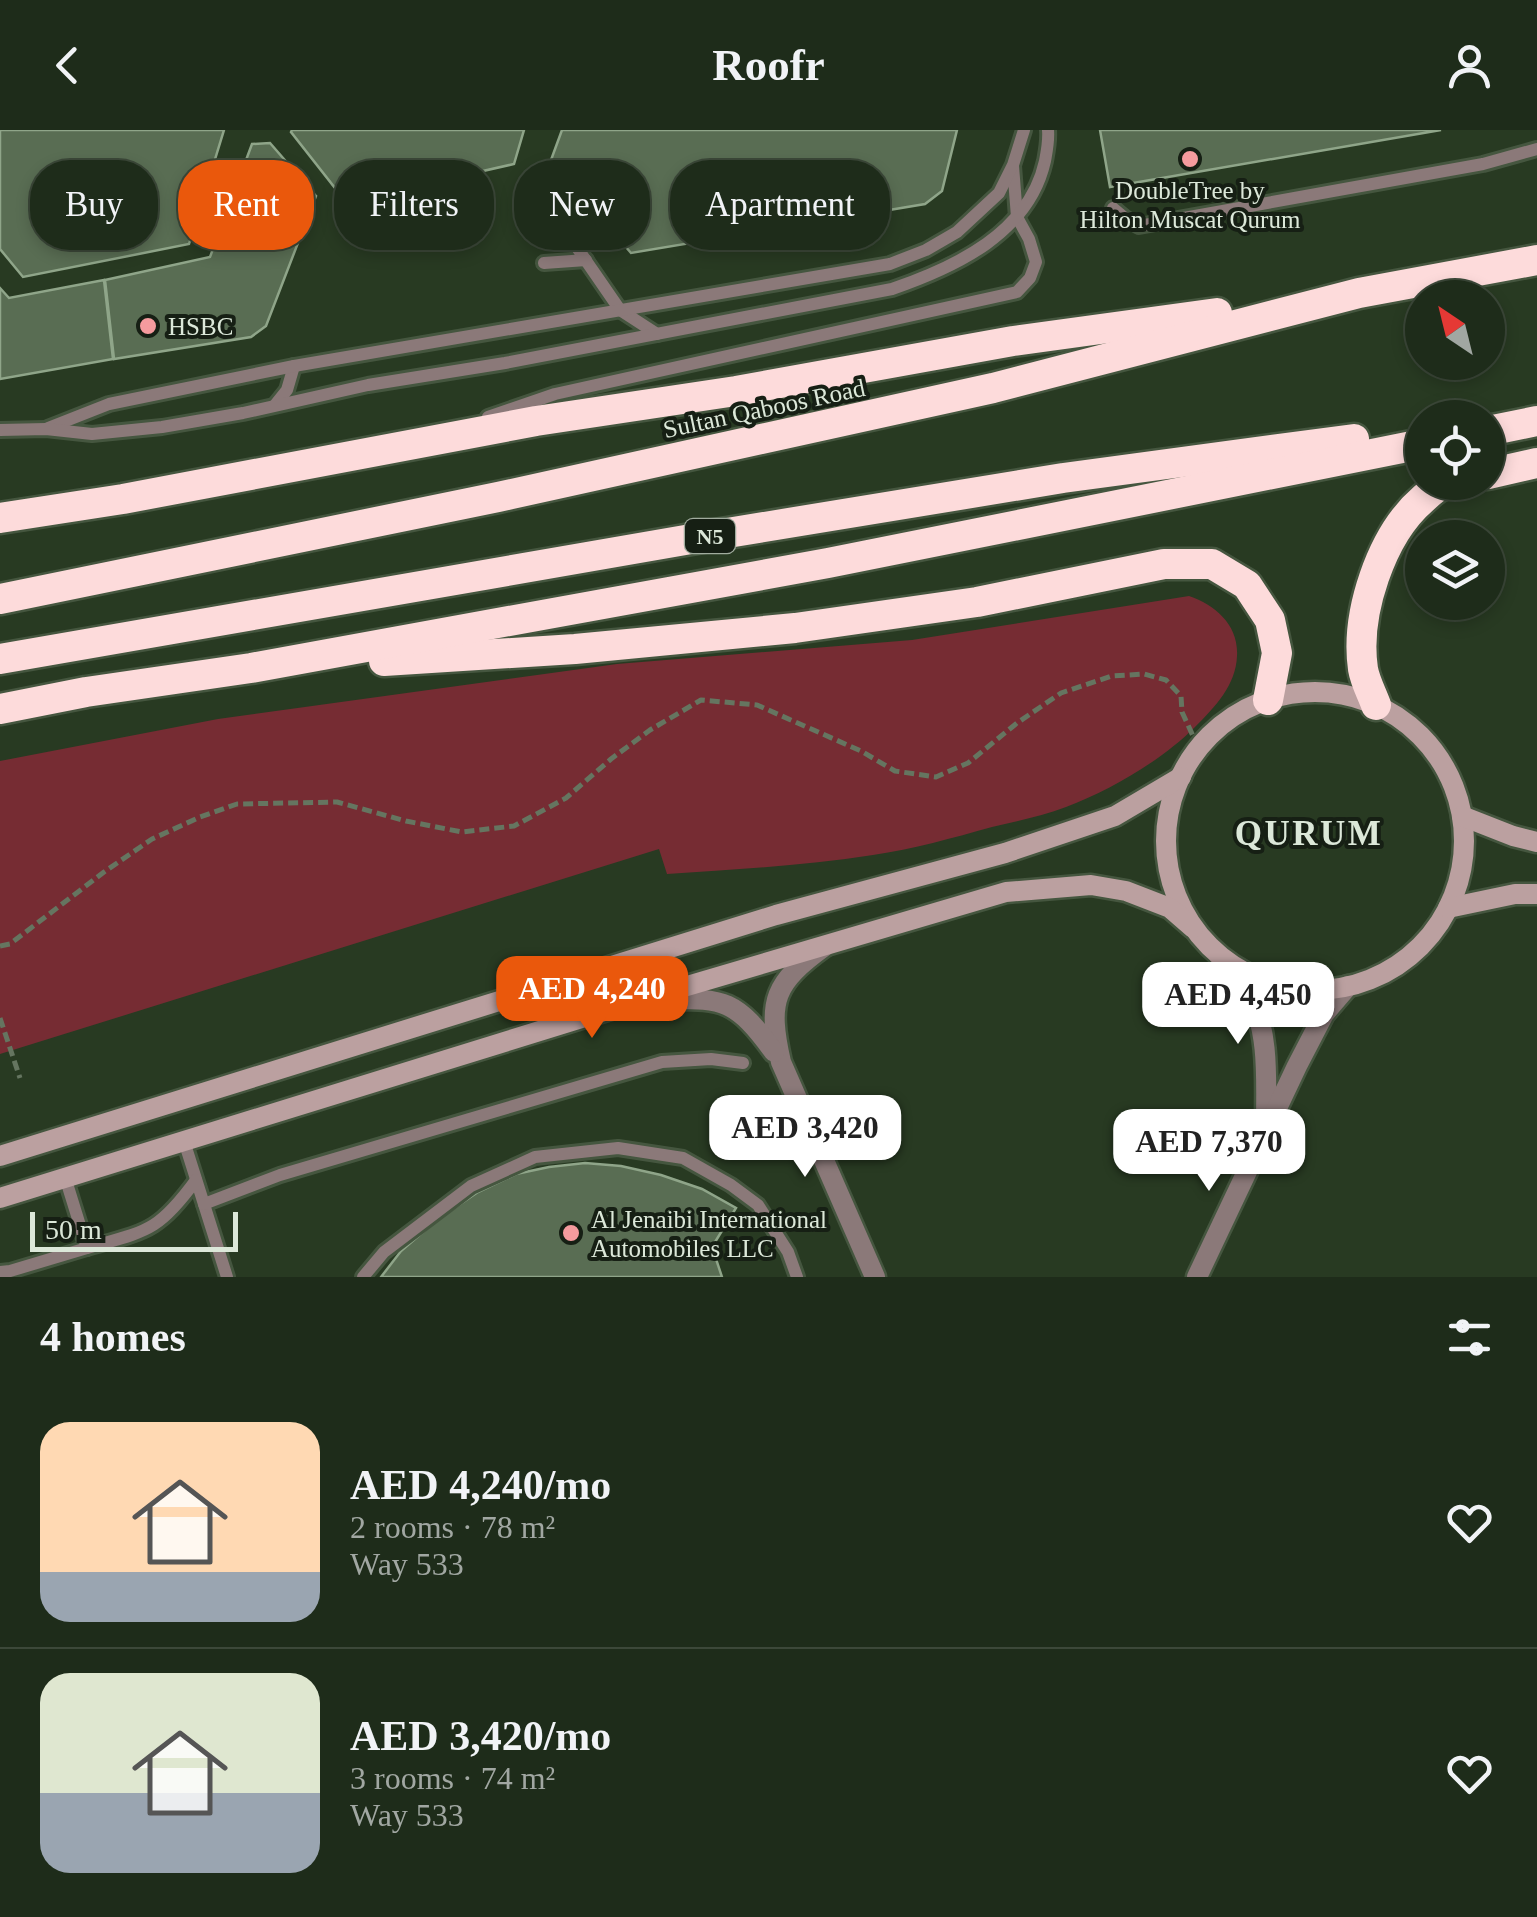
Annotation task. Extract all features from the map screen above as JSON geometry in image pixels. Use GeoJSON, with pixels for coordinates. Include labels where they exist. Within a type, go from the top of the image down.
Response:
{"type":"FeatureCollection","features":[{"type":"Feature","properties":{"kind":"highway","name":"Sultan Qaboos Road"},"geometry":{"type":"LineString","coordinates":[[0,599],[498,497],[992,388],[1359,294],[1537,260]]}},
{"type":"Feature","properties":{"kind":"highway"},"geometry":{"type":"LineString","coordinates":[[0,518],[123,499],[536,421],[736,391],[1013,341],[1359,294]]}},
{"type":"Feature","properties":{"kind":"highway"},"geometry":{"type":"LineString","coordinates":[[1505,417],[1537,412]]}},
{"type":"Feature","properties":{"kind":"highway"},"geometry":{"type":"LineString","coordinates":[[1505,428],[1537,421]]}},
{"type":"Feature","properties":{"kind":"highway","name":"N5"},"geometry":{"type":"LineString","coordinates":[[0,659],[1063,478],[1405,431]]}},
{"type":"Feature","properties":{"kind":"highway"},"geometry":{"type":"LineString","coordinates":[[0,712],[86,692],[251,668],[828,563],[1405,447]]}},
{"type":"Feature","properties":{"kind":"highway"},"geometry":{"type":"LineString","coordinates":[[1505,470],[1537,463]]}},
{"type":"Feature","properties":{"kind":"highway"},"geometry":{"type":"LineString","coordinates":[[1376,705],[1363,672],[1366,606],[1385,551],[1398,527],[1421,500]]}},
{"type":"Feature","properties":{"kind":"highway"},"geometry":{"type":"LineString","coordinates":[[251,668],[575,649],[795,628],[977,602],[1164,564],[1212,564],[1247,585],[1270,620],[1277,653],[1268,700]]}},
{"type":"Feature","properties":{"kind":"street"},"geometry":{"type":"LineString","coordinates":[[1192,928],[1168,870],[1165,838],[1170,807],[1180,777],[1202,744],[1232,717],[1268,700],[1323,692],[1376,705],[1424,739],[1454,788],[1464,840],[1457,886],[1430,936],[1407,959],[1379,976],[1314,991],[1280,986],[1248,975],[1219,956]]}},
{"type":"Feature","properties":{"kind":"street"},"geometry":{"type":"LineString","coordinates":[[0,1156],[776,915],[1005,854],[1115,816],[1180,777]]}},
{"type":"Feature","properties":{"kind":"street"},"geometry":{"type":"LineString","coordinates":[[1462,816],[1537,842]]}},
{"type":"Feature","properties":{"kind":"street"},"geometry":{"type":"LineString","coordinates":[[0,1198],[831,942],[1006,892],[1091,884],[1126,891],[1170,908],[1249,992],[1259,1020],[1266,1071],[1266,1133]]}},
{"type":"Feature","properties":{"kind":"street"},"geometry":{"type":"LineString","coordinates":[[1448,908],[1515,894],[1537,894]]}},
{"type":"Feature","properties":{"kind":"street"},"geometry":{"type":"LineString","coordinates":[[831,942],[799,965],[785,981],[776,1001],[773,1026],[781,1062],[875,1277]]}},
{"type":"Feature","properties":{"kind":"street"},"geometry":{"type":"LineString","coordinates":[[1197,1277],[1324,1014],[1348,986]]}},
{"type":"Feature","properties":{"kind":"street"},"geometry":{"type":"LineString","coordinates":[[643,999],[712,1000],[736,1008],[752,1022],[781,1062]]}},
{"type":"Feature","properties":{"kind":"lane"},"geometry":{"type":"LineString","coordinates":[[46,429],[109,404],[294,366],[890,264],[957,232],[999,193],[1014,165],[1024,130]]}},
{"type":"Feature","properties":{"kind":"lane"},"geometry":{"type":"LineString","coordinates":[[0,430],[92,434],[162,428],[368,385],[505,363],[892,289],[929,276],[995,239],[1024,210],[1041,177],[1048,130]]}},
{"type":"Feature","properties":{"kind":"lane"},"geometry":{"type":"LineString","coordinates":[[1113,208],[1139,226],[1483,164],[1537,149]]}},
{"type":"Feature","properties":{"kind":"lane"},"geometry":{"type":"LineString","coordinates":[[406,447],[555,394],[1017,292],[1030,278],[1036,262],[1017,217],[1014,165]]}},
{"type":"Feature","properties":{"kind":"lane"},"geometry":{"type":"LineString","coordinates":[[579,250],[620,310],[657,334]]}},
{"type":"Feature","properties":{"kind":"lane"},"geometry":{"type":"LineString","coordinates":[[544,263],[586,260]]}},
{"type":"Feature","properties":{"kind":"lane"},"geometry":{"type":"LineString","coordinates":[[276,405],[294,366]]}},
{"type":"Feature","properties":{"kind":"lane"},"geometry":{"type":"LineString","coordinates":[[204,1204],[280,1175],[662,1062],[711,1059],[743,1063]]}},
{"type":"Feature","properties":{"kind":"lane"},"geometry":{"type":"LineString","coordinates":[[184,1141],[226,1277]]}},
{"type":"Feature","properties":{"kind":"lane"},"geometry":{"type":"LineString","coordinates":[[364,1277],[384,1252],[471,1186],[535,1157],[618,1148],[683,1158],[732,1186],[758,1205],[788,1252],[797,1277]]}},
{"type":"Feature","properties":{"kind":"lane"},"geometry":{"type":"LineString","coordinates":[[65,1177],[87,1248]]}},
{"type":"Feature","properties":{"kind":"lane"},"geometry":{"type":"LineString","coordinates":[[6,1273],[144,1232],[175,1209],[196,1180]]}},
{"type":"Feature","properties":{"kind":"path"},"geometry":{"type":"LineString","coordinates":[[0,946],[10,944],[152,839],[238,804],[337,802],[462,832],[514,826],[566,798],[650,730],[700,700],[757,705],[862,751],[896,771],[936,777],[968,763],[1061,693],[1112,676],[1144,674],[1166,680],[1181,696],[1182,712],[1199,750]]}},
{"type":"Feature","properties":{"kind":"path"},"geometry":{"type":"LineString","coordinates":[[0,1018],[20,1078]]}},
{"type":"Feature","properties":{"kind":"shaded area"},"geometry":{"type":"Polygon","coordinates":[[[1189,596],[1217,611],[1234,635],[1236,667],[1229,686],[1203,719],[1167,751],[1118,783],[1066,807],[918,846],[822,862],[667,874],[659,849],[0,1054],[0,761],[218,719],[617,664],[912,640],[1189,596]]]}},
{"type":"Feature","properties":{"kind":"building"},"geometry":{"type":"Polygon","coordinates":[[[0,130],[224,130],[215,160],[178,160],[178,246],[23,277],[0,249],[0,130]]]}},
{"type":"Feature","properties":{"kind":"building"},"geometry":{"type":"Polygon","coordinates":[[[524,130],[514,164],[494,169],[494,160],[334,160],[334,187],[291,132],[524,130]]]}},
{"type":"Feature","properties":{"kind":"building"},"geometry":{"type":"Polygon","coordinates":[[[562,130],[957,130],[942,191],[925,204],[890,210],[890,160],[670,160],[670,246],[650,250],[650,160],[551,160],[562,130]]]}},
{"type":"Feature","properties":{"kind":"building","name":"DoubleTree by Hilton Muscat Qurum"},"geometry":{"type":"Polygon","coordinates":[[[1100,130],[1441,130],[1110,187],[1100,130]]]}},
{"type":"Feature","properties":{"kind":"building"},"geometry":{"type":"Polygon","coordinates":[[[270,143],[285,160],[246,160],[252,144],[270,143]]]}},
{"type":"Feature","properties":{"kind":"building"},"geometry":{"type":"Polygon","coordinates":[[[213,250],[295,250],[266,326],[251,337],[114,359],[105,280],[210,257],[213,250]]]}},
{"type":"Feature","properties":{"kind":"building"},"geometry":{"type":"Polygon","coordinates":[[[104,280],[113,359],[0,379],[0,288],[9,298],[104,280]]]}},
{"type":"Feature","properties":{"kind":"building","name":"Al Jenaibi International Automobiles LLC"},"geometry":{"type":"Polygon","coordinates":[[[585,1163],[661,1175],[702,1189],[736,1208],[712,1247],[722,1277],[381,1277],[401,1251],[478,1192],[516,1174],[585,1163]]]}},
{"type":"Feature","properties":{"kind":"place","name":"DoubleTree by Hilton Muscat Qurum"},"geometry":{"type":"Point","coordinates":[1190,159]}},
{"type":"Feature","properties":{"kind":"place","name":"HSBC"},"geometry":{"type":"Point","coordinates":[148,326]}},
{"type":"Feature","properties":{"kind":"place","name":"Al Jenaibi International Automobiles LLC"},"geometry":{"type":"Point","coordinates":[571,1233]}},
{"type":"Feature","properties":{"kind":"district","name":"QURUM"},"geometry":{"type":"Point","coordinates":[1309,833]}}]}
